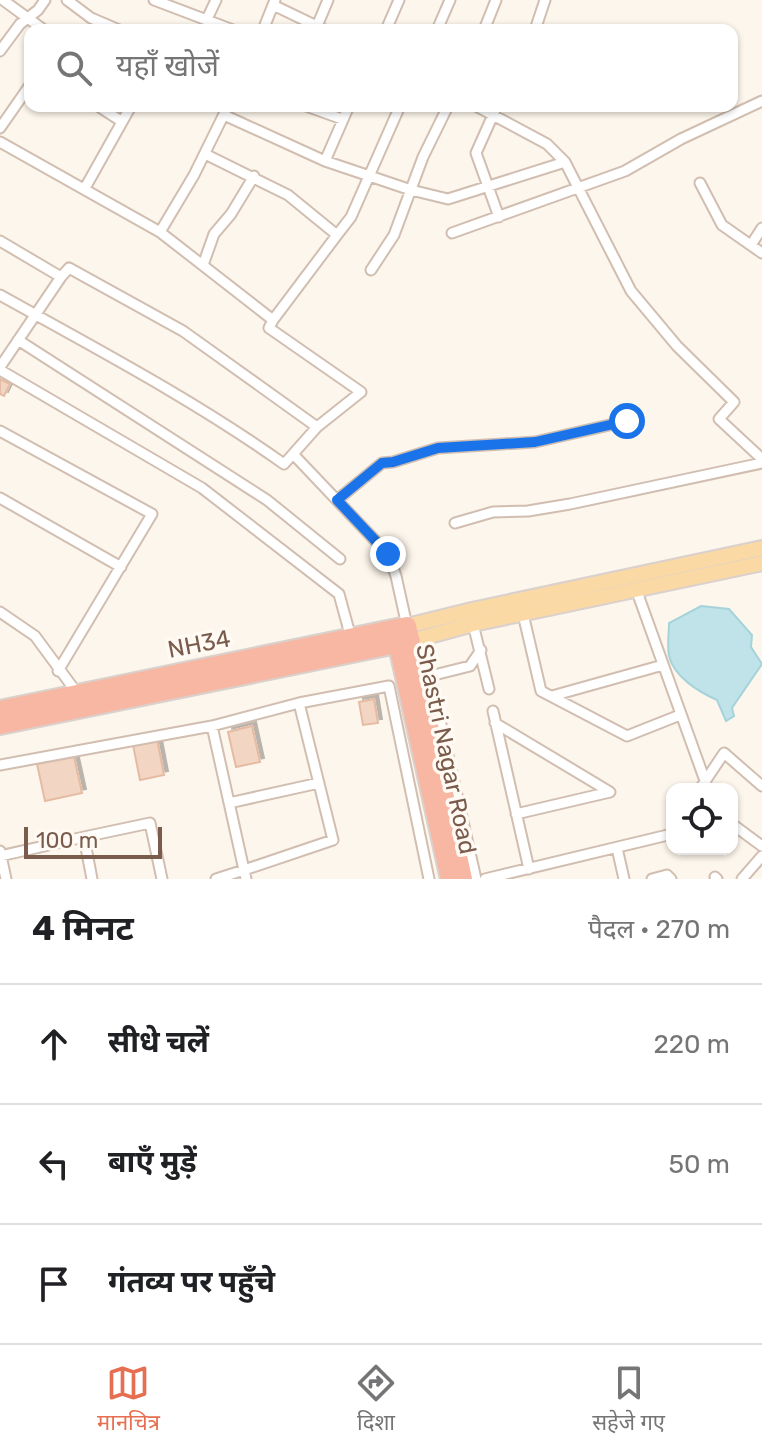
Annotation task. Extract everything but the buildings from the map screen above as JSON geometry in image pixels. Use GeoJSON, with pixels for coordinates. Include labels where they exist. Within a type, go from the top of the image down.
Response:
{"type":"FeatureCollection","features":[{"type":"Feature","properties":{"kind":"highway","name":"NH34"},"geometry":{"type":"LineString","coordinates":[[275,662],[351,639],[403,635]]}},
{"type":"Feature","properties":{"kind":"highway","name":"NH34"},"geometry":{"type":"LineString","coordinates":[[0,725],[143,688],[403,635]]}},
{"type":"Feature","properties":{"kind":"highway","name":"Shastri Nagar Road"},"geometry":{"type":"LineString","coordinates":[[403,635],[450,879]]}},
{"type":"Feature","properties":{"kind":"highway"},"geometry":{"type":"LineString","coordinates":[[411,681],[463,879]]}},
{"type":"Feature","properties":{"kind":"highway","name":"NH34"},"geometry":{"type":"LineString","coordinates":[[0,710],[77,693],[143,688]]}},
{"type":"Feature","properties":{"kind":"main road"},"geometry":{"type":"LineString","coordinates":[[403,635],[487,606],[762,548]]}},
{"type":"Feature","properties":{"kind":"main road"},"geometry":{"type":"LineString","coordinates":[[403,635],[523,614],[762,563]]}},
{"type":"Feature","properties":{"kind":"street"},"geometry":{"type":"LineString","coordinates":[[3,0],[36,24]]}},
{"type":"Feature","properties":{"kind":"street"},"geometry":{"type":"LineString","coordinates":[[0,51],[20,24],[45,0]]}},
{"type":"Feature","properties":{"kind":"street"},"geometry":{"type":"LineString","coordinates":[[67,0],[91,18],[105,24]]}},
{"type":"Feature","properties":{"kind":"street"},"geometry":{"type":"LineString","coordinates":[[154,0],[219,24]]}},
{"type":"Feature","properties":{"kind":"street"},"geometry":{"type":"LineString","coordinates":[[207,19],[216,0]]}},
{"type":"Feature","properties":{"kind":"street"},"geometry":{"type":"LineString","coordinates":[[322,24],[328,0]]}},
{"type":"Feature","properties":{"kind":"street"},"geometry":{"type":"LineString","coordinates":[[389,24],[399,0]]}},
{"type":"Feature","properties":{"kind":"street"},"geometry":{"type":"LineString","coordinates":[[440,24],[450,0]]}},
{"type":"Feature","properties":{"kind":"street"},"geometry":{"type":"LineString","coordinates":[[486,24],[496,0]]}},
{"type":"Feature","properties":{"kind":"street"},"geometry":{"type":"LineString","coordinates":[[537,24],[545,0]]}},
{"type":"Feature","properties":{"kind":"street"},"geometry":{"type":"LineString","coordinates":[[265,24],[274,2],[314,24]]}},
{"type":"Feature","properties":{"kind":"street"},"geometry":{"type":"LineString","coordinates":[[0,128],[24,94]]}},
{"type":"Feature","properties":{"kind":"street"},"geometry":{"type":"LineString","coordinates":[[452,233],[625,171],[681,139],[762,101]]}},
{"type":"Feature","properties":{"kind":"street"},"geometry":{"type":"LineString","coordinates":[[107,112],[121,121]]}},
{"type":"Feature","properties":{"kind":"street"},"geometry":{"type":"LineString","coordinates":[[85,188],[127,112]]}},
{"type":"Feature","properties":{"kind":"street"},"geometry":{"type":"LineString","coordinates":[[160,232],[226,112]]}},
{"type":"Feature","properties":{"kind":"street"},"geometry":{"type":"LineString","coordinates":[[228,112],[325,161],[448,199],[565,162]]}},
{"type":"Feature","properties":{"kind":"street"},"geometry":{"type":"LineString","coordinates":[[323,112],[342,119]]}},
{"type":"Feature","properties":{"kind":"street"},"geometry":{"type":"LineString","coordinates":[[325,161],[346,112]]}},
{"type":"Feature","properties":{"kind":"street"},"geometry":{"type":"LineString","coordinates":[[0,295],[168,388],[229,425],[284,464],[317,427],[361,392],[269,328],[351,217],[397,112]]}},
{"type":"Feature","properties":{"kind":"street"},"geometry":{"type":"LineString","coordinates":[[371,270],[394,235],[423,157],[445,112]]}},
{"type":"Feature","properties":{"kind":"street"},"geometry":{"type":"LineString","coordinates":[[494,112],[476,153],[499,217]]}},
{"type":"Feature","properties":{"kind":"street"},"geometry":{"type":"LineString","coordinates":[[498,112],[547,144],[565,162],[631,291],[677,346],[734,402],[719,419],[762,461]]}},
{"type":"Feature","properties":{"kind":"street"},"geometry":{"type":"LineString","coordinates":[[0,142],[160,232],[273,320]]}},
{"type":"Feature","properties":{"kind":"street"},"geometry":{"type":"LineString","coordinates":[[205,154],[288,195],[337,235]]}},
{"type":"Feature","properties":{"kind":"street"},"geometry":{"type":"LineString","coordinates":[[203,265],[214,234],[231,214],[254,176]]}},
{"type":"Feature","properties":{"kind":"street"},"geometry":{"type":"LineString","coordinates":[[700,183],[722,225],[762,253]]}},
{"type":"Feature","properties":{"kind":"street"},"geometry":{"type":"LineString","coordinates":[[751,245],[762,228]]}},
{"type":"Feature","properties":{"kind":"street"},"geometry":{"type":"LineString","coordinates":[[0,241],[61,277]]}},
{"type":"Feature","properties":{"kind":"street"},"geometry":{"type":"LineString","coordinates":[[317,427],[183,331],[69,268],[0,368],[202,488],[240,517],[339,594],[351,639]]}},
{"type":"Feature","properties":{"kind":"street"},"geometry":{"type":"LineString","coordinates":[[18,340],[267,500],[340,559]]}},
{"type":"Feature","properties":{"kind":"street"},"geometry":{"type":"LineString","coordinates":[[337,500],[382,463],[438,448],[535,442],[627,421]]}},
{"type":"Feature","properties":{"kind":"street"},"geometry":{"type":"LineString","coordinates":[[0,431],[152,514],[58,671]]}},
{"type":"Feature","properties":{"kind":"street"},"geometry":{"type":"LineString","coordinates":[[293,454],[388,554],[396,576],[403,635]]}},
{"type":"Feature","properties":{"kind":"street"},"geometry":{"type":"LineString","coordinates":[[455,523],[493,512],[528,511],[570,504],[762,461]]}},
{"type":"Feature","properties":{"kind":"street"},"geometry":{"type":"LineString","coordinates":[[0,498],[121,567]]}},
{"type":"Feature","properties":{"kind":"street"},"geometry":{"type":"LineString","coordinates":[[636,589],[703,783]]}},
{"type":"Feature","properties":{"kind":"street"},"geometry":{"type":"LineString","coordinates":[[0,612],[35,636],[77,693]]}},
{"type":"Feature","properties":{"kind":"street"},"geometry":{"type":"LineString","coordinates":[[523,614],[541,691],[627,736],[680,715]]}},
{"type":"Feature","properties":{"kind":"street"},"geometry":{"type":"LineString","coordinates":[[473,624],[489,689]]}},
{"type":"Feature","properties":{"kind":"street"},"geometry":{"type":"LineString","coordinates":[[0,765],[212,726],[299,703],[411,681],[470,666],[481,650]]}},
{"type":"Feature","properties":{"kind":"street"},"geometry":{"type":"LineString","coordinates":[[552,696],[663,665]]}},
{"type":"Feature","properties":{"kind":"street"},"geometry":{"type":"LineString","coordinates":[[411,681],[429,879]]}},
{"type":"Feature","properties":{"kind":"street"},"geometry":{"type":"LineString","coordinates":[[411,681],[476,879]]}},
{"type":"Feature","properties":{"kind":"street"},"geometry":{"type":"LineString","coordinates":[[216,879],[245,874],[333,840],[299,703]]}},
{"type":"Feature","properties":{"kind":"street"},"geometry":{"type":"LineString","coordinates":[[493,711],[529,869]]}},
{"type":"Feature","properties":{"kind":"street"},"geometry":{"type":"LineString","coordinates":[[495,723],[610,792],[516,814]]}},
{"type":"Feature","properties":{"kind":"street"},"geometry":{"type":"LineString","coordinates":[[212,726],[245,874]]}},
{"type":"Feature","properties":{"kind":"street"},"geometry":{"type":"LineString","coordinates":[[706,783],[724,753],[762,786]]}},
{"type":"Feature","properties":{"kind":"street"},"geometry":{"type":"LineString","coordinates":[[229,803],[319,783]]}},
{"type":"Feature","properties":{"kind":"street"},"geometry":{"type":"LineString","coordinates":[[6,879],[0,854],[150,823],[162,879]]}},
{"type":"Feature","properties":{"kind":"street"},"geometry":{"type":"LineString","coordinates":[[738,828],[762,846]]}},
{"type":"Feature","properties":{"kind":"street"},"geometry":{"type":"LineString","coordinates":[[485,879],[666,834]]}},
{"type":"Feature","properties":{"kind":"street"},"geometry":{"type":"LineString","coordinates":[[84,837],[92,879]]}},
{"type":"Feature","properties":{"kind":"street"},"geometry":{"type":"LineString","coordinates":[[617,848],[624,879]]}},
{"type":"Feature","properties":{"kind":"street"},"geometry":{"type":"LineString","coordinates":[[742,879],[762,856]]}},
{"type":"Feature","properties":{"kind":"street"},"geometry":{"type":"LineString","coordinates":[[652,879],[667,875],[671,879]]}},
{"type":"Feature","properties":{"kind":"water"},"geometry":{"type":"Polygon","coordinates":[[[701,606],[729,609],[752,635],[751,647],[762,664],[732,708],[734,716],[726,721],[717,700],[682,677],[669,656],[669,623],[701,606]]]}},
{"type":"Feature","properties":{"kind":"route"},"geometry":{"type":"LineString","coordinates":[[388,554],[337,500],[382,463],[438,448],[535,442],[627,421]]}}]}
